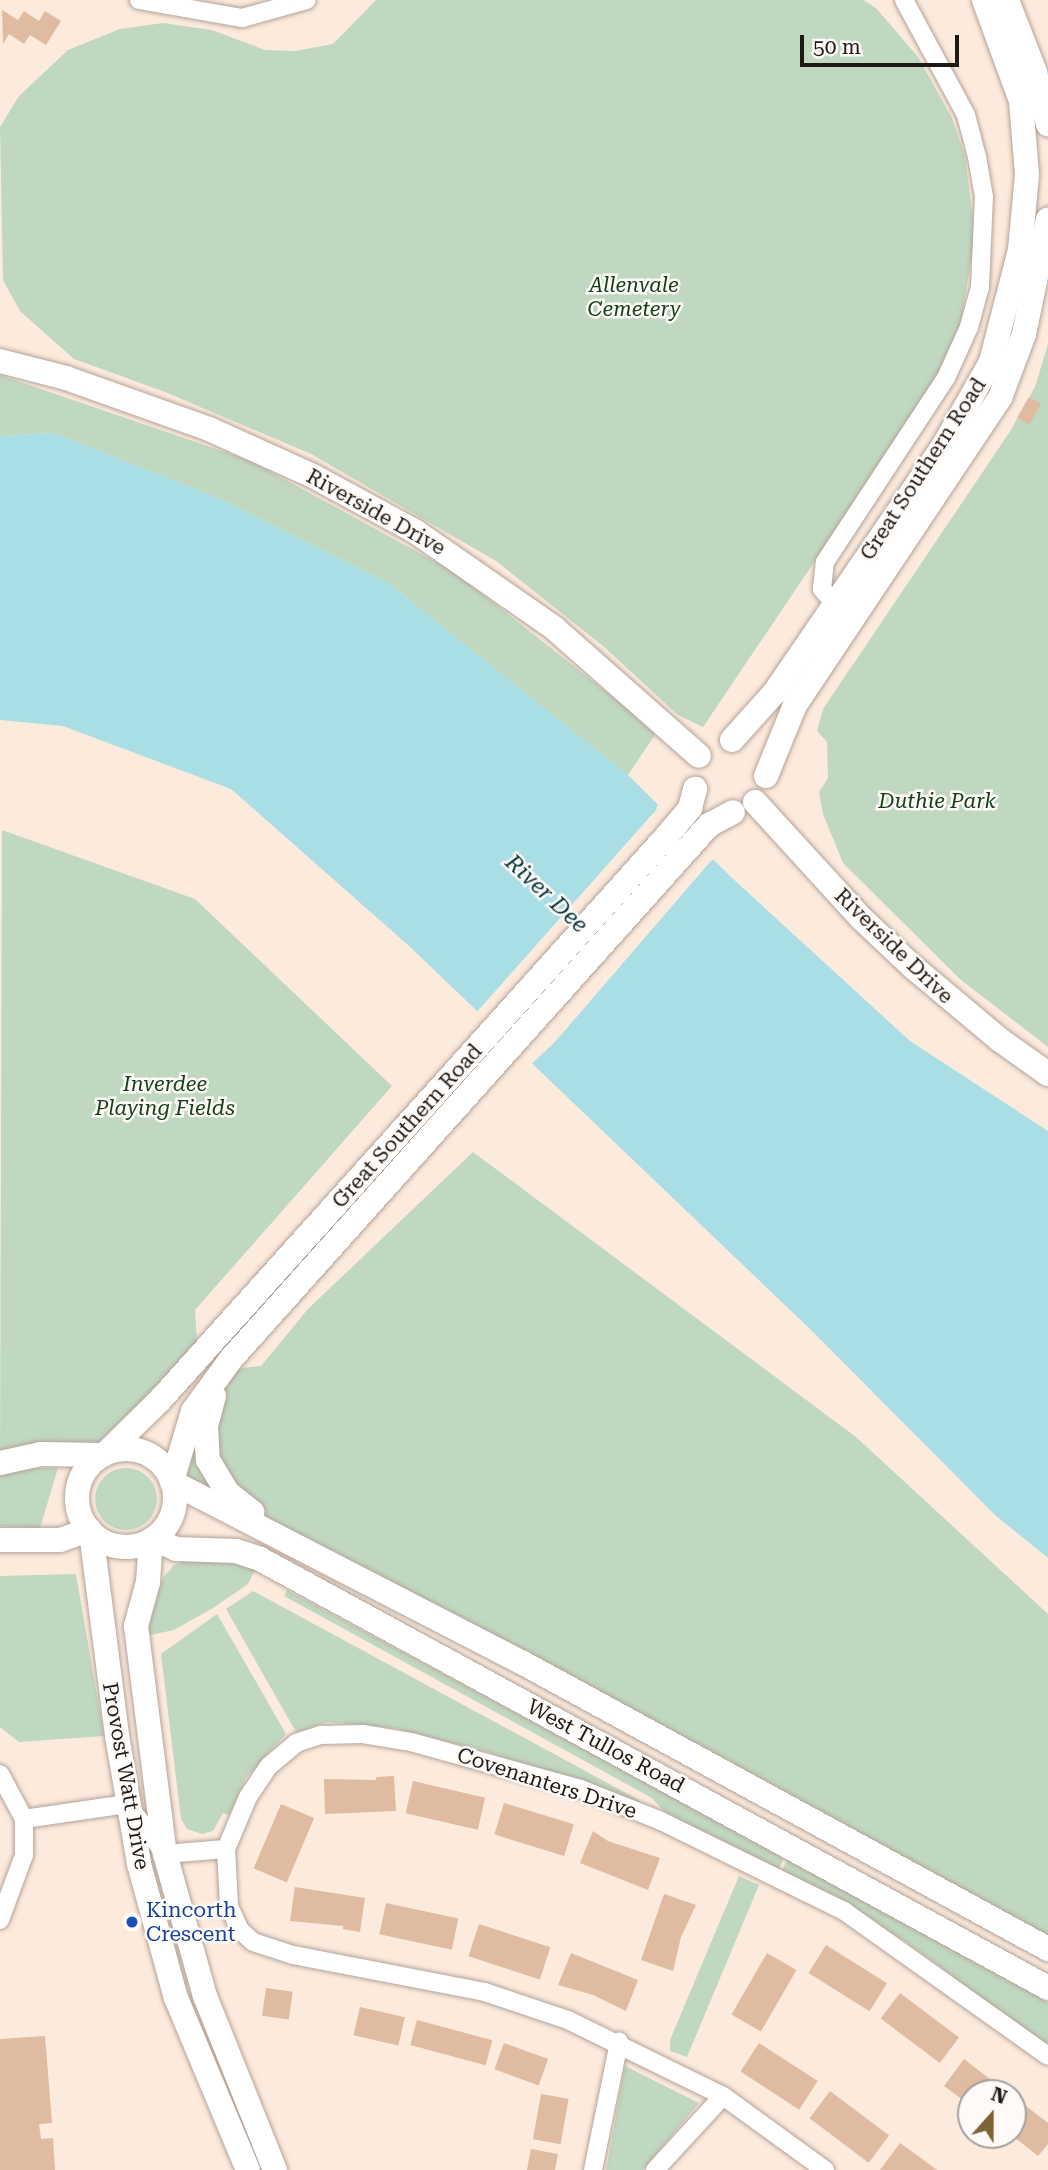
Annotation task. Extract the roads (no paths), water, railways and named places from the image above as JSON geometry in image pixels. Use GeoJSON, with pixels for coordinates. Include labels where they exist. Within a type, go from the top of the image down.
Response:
{"type":"FeatureCollection","features":[{"type":"Feature","properties":{"kind":"main road","name":"Great Southern Road"},"geometry":{"type":"LineString","coordinates":[[732,740],[758,716],[835,604],[973,399],[991,362],[1012,290],[1025,212],[1023,125],[1008,60],[984,0]]}},
{"type":"Feature","properties":{"kind":"main road"},"geometry":{"type":"LineString","coordinates":[[1007,0],[1035,72],[1048,124]]}},
{"type":"Feature","properties":{"kind":"main road","name":"Great Southern Road"},"geometry":{"type":"LineString","coordinates":[[766,776],[795,705],[1000,398],[1024,334],[1048,219]]}},
{"type":"Feature","properties":{"kind":"main road","name":"Riverside Drive"},"geometry":{"type":"LineString","coordinates":[[0,361],[66,377],[209,429],[313,476],[416,532],[554,628],[699,756]]}},
{"type":"Feature","properties":{"kind":"main road"},"geometry":{"type":"LineString","coordinates":[[732,740],[752,747],[766,776],[755,802],[733,812],[693,799],[693,772],[699,756],[719,741],[732,740]]}},
{"type":"Feature","properties":{"kind":"main road","name":"Great Southern Road"},"geometry":{"type":"LineString","coordinates":[[104,1454],[212,1342],[693,799]]}},
{"type":"Feature","properties":{"kind":"main road","name":"Riverside Drive"},"geometry":{"type":"LineString","coordinates":[[755,802],[861,918],[913,967],[1000,1040],[1048,1073]]}},
{"type":"Feature","properties":{"kind":"main road","name":"Great Southern Road"},"geometry":{"type":"LineString","coordinates":[[172,1481],[193,1411],[226,1364],[709,825],[733,812]]}},
{"type":"Feature","properties":{"kind":"main road"},"geometry":{"type":"LineString","coordinates":[[226,1364],[206,1426],[205,1447],[212,1471],[228,1493],[280,1534]]}},
{"type":"Feature","properties":{"kind":"main road"},"geometry":{"type":"LineString","coordinates":[[0,1463],[41,1454],[104,1454],[132,1449],[145,1453],[166,1469],[172,1481],[173,1514],[152,1540],[120,1547],[90,1531],[79,1512],[78,1489],[87,1468],[104,1454]]}},
{"type":"Feature","properties":{"kind":"main road","name":"West Tullos Road"},"geometry":{"type":"LineString","coordinates":[[172,1481],[280,1534],[1048,1949]]}},
{"type":"Feature","properties":{"kind":"main road"},"geometry":{"type":"LineString","coordinates":[[0,1540],[60,1540],[90,1531]]}},
{"type":"Feature","properties":{"kind":"main road","name":"Provost Watt Drive"},"geometry":{"type":"LineString","coordinates":[[90,1531],[127,1804],[176,1998],[248,2170]]}},
{"type":"Feature","properties":{"kind":"main road","name":"West Tullos Road"},"geometry":{"type":"LineString","coordinates":[[152,1540],[176,1549],[236,1551],[269,1564],[1048,1988]]}},
{"type":"Feature","properties":{"kind":"main road","name":"Provost Watt Drive"},"geometry":{"type":"LineString","coordinates":[[152,1540],[150,1572],[136,1626],[165,1854],[205,1996],[275,2170]]}},
{"type":"Feature","properties":{"kind":"street"},"geometry":{"type":"LineString","coordinates":[[139,0],[242,18],[307,0]]}},
{"type":"Feature","properties":{"kind":"street"},"geometry":{"type":"LineString","coordinates":[[835,604],[822,589],[825,562],[946,378],[969,327],[980,287],[984,197],[966,115],[904,0]]}},
{"type":"Feature","properties":{"kind":"street","name":"Covenanters Drive"},"geometry":{"type":"LineString","coordinates":[[226,1849],[248,1797],[269,1766],[296,1743],[320,1735],[363,1734],[411,1742],[581,1789],[768,1872],[844,1911],[1048,2056]]}},
{"type":"Feature","properties":{"kind":"street"},"geometry":{"type":"LineString","coordinates":[[0,1774],[24,1819],[24,1855],[0,1920]]}},
{"type":"Feature","properties":{"kind":"street"},"geometry":{"type":"LineString","coordinates":[[24,1819],[127,1804],[165,1854],[226,1849],[229,1906],[240,1930],[253,1942],[293,1955],[485,1992],[619,2042],[723,2096],[825,2170]]}},
{"type":"Feature","properties":{"kind":"street"},"geometry":{"type":"LineString","coordinates":[[593,2170],[619,2042]]}},
{"type":"Feature","properties":{"kind":"street"},"geometry":{"type":"LineString","coordinates":[[654,2170],[723,2096]]}},
{"type":"Feature","properties":{"kind":"water","name":"River Dee"},"geometry":{"type":"Polygon","coordinates":[[[54,433],[221,499],[387,582],[628,775],[731,877],[910,1041],[1048,1131],[1048,1558],[995,1515],[810,1329],[409,946],[231,789],[63,726],[0,720],[0,436],[54,433]]]}},
{"type":"Feature","properties":{"kind":"place","name":"Kincorth Crescent"},"geometry":{"type":"Point","coordinates":[132,1922]}},
{"type":"Feature","properties":{"kind":"park label","name":"Allenvale Cemetery"},"geometry":{"type":"Point","coordinates":[634,297]}},
{"type":"Feature","properties":{"kind":"park label","name":"Duthie Park"},"geometry":{"type":"Point","coordinates":[937,801]}},
{"type":"Feature","properties":{"kind":"park label","name":"Inverdee Playing Fields"},"geometry":{"type":"Point","coordinates":[165,1096]}}]}
